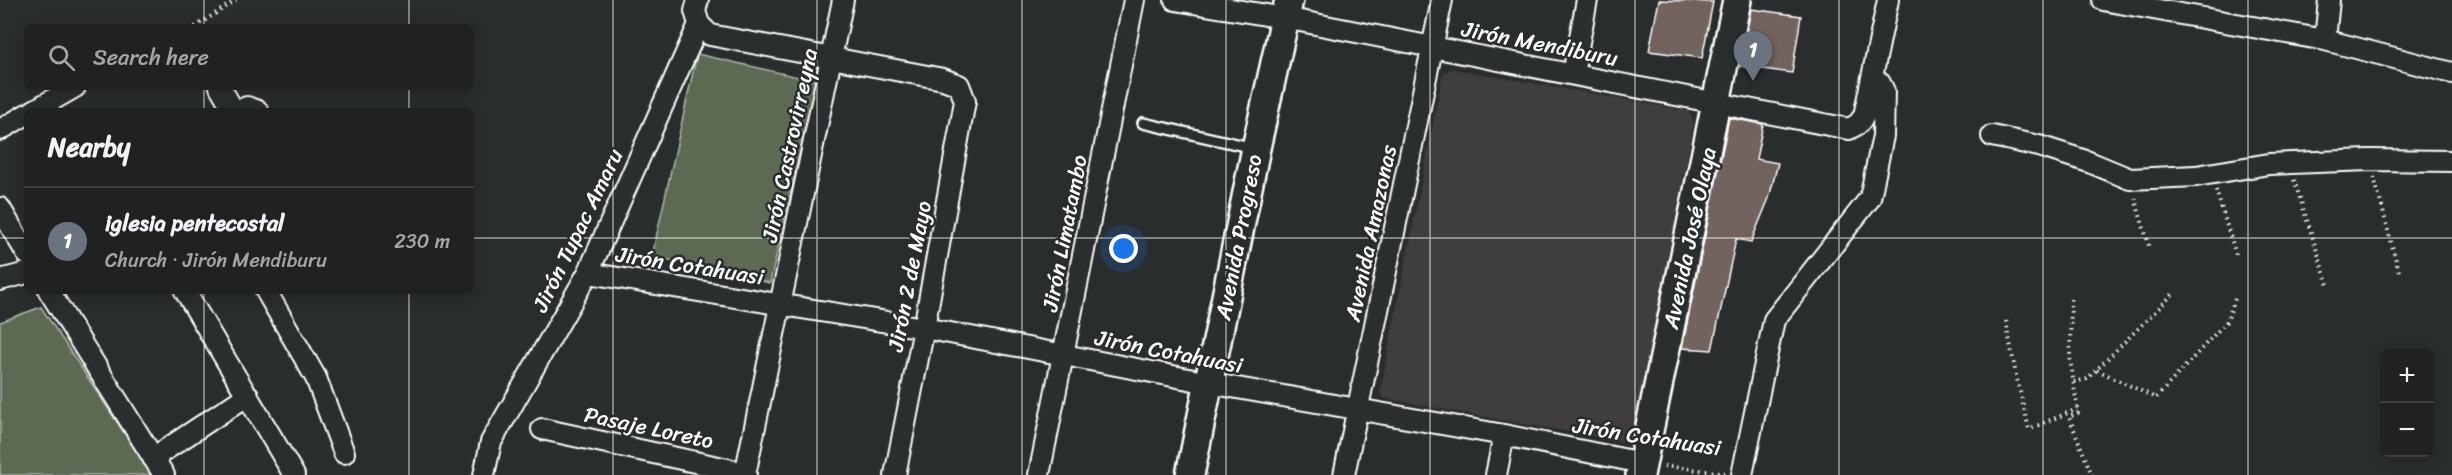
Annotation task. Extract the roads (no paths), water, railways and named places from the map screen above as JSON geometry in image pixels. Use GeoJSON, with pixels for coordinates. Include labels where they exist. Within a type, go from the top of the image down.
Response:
{"type":"FeatureCollection","features":[{"type":"Feature","properties":{"kind":"street","name":"Jirón Tupac Amaru"},"geometry":{"type":"LineString","coordinates":[[484,475],[492,442],[588,273],[699,24],[695,11],[698,0]]}},
{"type":"Feature","properties":{"kind":"street","name":"Jirón Castrovirreyna"},"geometry":{"type":"LineString","coordinates":[[745,474],[843,0]]}},
{"type":"Feature","properties":{"kind":"street","name":"Jirón Limatambo"},"geometry":{"type":"LineString","coordinates":[[1039,475],[1134,0]]}},
{"type":"Feature","properties":{"kind":"street","name":"Jirón Mendiburu"},"geometry":{"type":"LineString","coordinates":[[1175,0],[1287,9],[1433,47],[1849,129],[1858,124],[1864,116],[1872,78]]}},
{"type":"Feature","properties":{"kind":"street","name":"Avenida Amazonas"},"geometry":{"type":"LineString","coordinates":[[1344,475],[1442,0]]}},
{"type":"Feature","properties":{"kind":"street"},"geometry":{"type":"LineString","coordinates":[[1573,74],[1587,0]]}},
{"type":"Feature","properties":{"kind":"street","name":"Avenida José Olaya"},"geometry":{"type":"LineString","coordinates":[[1641,469],[1737,0]]}},
{"type":"Feature","properties":{"kind":"street"},"geometry":{"type":"LineString","coordinates":[[1742,475],[1774,320],[1870,198],[1883,136],[1884,91],[1880,83],[1872,78],[1888,0]]}},
{"type":"Feature","properties":{"kind":"street"},"geometry":{"type":"LineString","coordinates":[[2103,0],[2325,40],[2452,73]]}},
{"type":"Feature","properties":{"kind":"street"},"geometry":{"type":"LineString","coordinates":[[2325,40],[2330,0]]}},
{"type":"Feature","properties":{"kind":"street","name":"Avenida Progreso"},"geometry":{"type":"LineString","coordinates":[[1190,475],[1256,148],[1287,9]]}},
{"type":"Feature","properties":{"kind":"street"},"geometry":{"type":"LineString","coordinates":[[699,24],[710,35],[831,57]]}},
{"type":"Feature","properties":{"kind":"street","name":"Jirón 2 de Mayo"},"geometry":{"type":"LineString","coordinates":[[831,57],[943,79],[959,86],[965,101],[895,475]]}},
{"type":"Feature","properties":{"kind":"street"},"geometry":{"type":"LineString","coordinates":[[38,108],[70,90]]}},
{"type":"Feature","properties":{"kind":"street"},"geometry":{"type":"LineString","coordinates":[[222,90],[233,108]]}},
{"type":"Feature","properties":{"kind":"street"},"geometry":{"type":"LineString","coordinates":[[0,130],[24,116]]}},
{"type":"Feature","properties":{"kind":"street"},"geometry":{"type":"LineString","coordinates":[[1992,136],[2038,146],[2089,162],[2130,179],[2211,174],[2269,164],[2369,160],[2452,161]]}},
{"type":"Feature","properties":{"kind":"street"},"geometry":{"type":"LineString","coordinates":[[0,208],[24,244]]}},
{"type":"Feature","properties":{"kind":"street","name":"Jirón Cotahuasi"},"geometry":{"type":"LineString","coordinates":[[588,273],[924,328],[1357,411],[1504,435],[1641,469]]}},
{"type":"Feature","properties":{"kind":"street"},"geometry":{"type":"LineString","coordinates":[[0,280],[24,274]]}},
{"type":"Feature","properties":{"kind":"street"},"geometry":{"type":"LineString","coordinates":[[51,294],[164,475]]}},
{"type":"Feature","properties":{"kind":"street"},"geometry":{"type":"LineString","coordinates":[[187,294],[294,475]]}},
{"type":"Feature","properties":{"kind":"street"},"geometry":{"type":"LineString","coordinates":[[268,294],[316,378],[344,453]]}},
{"type":"Feature","properties":{"kind":"street"},"geometry":{"type":"LineString","coordinates":[[153,458],[248,395]]}},
{"type":"Feature","properties":{"kind":"street","name":"Pasaje Loreto"},"geometry":{"type":"LineString","coordinates":[[542,429],[745,474]]}},
{"type":"Feature","properties":{"kind":"street"},"geometry":{"type":"LineString","coordinates":[[1496,475],[1504,435]]}},
{"type":"Feature","properties":{"kind":"lane"},"geometry":{"type":"LineString","coordinates":[[1143,123],[1256,148]]}},
{"type":"Feature","properties":{"kind":"place","name":"iglesia pentecostal"},"geometry":{"type":"Point","coordinates":[1753,81]}}]}
